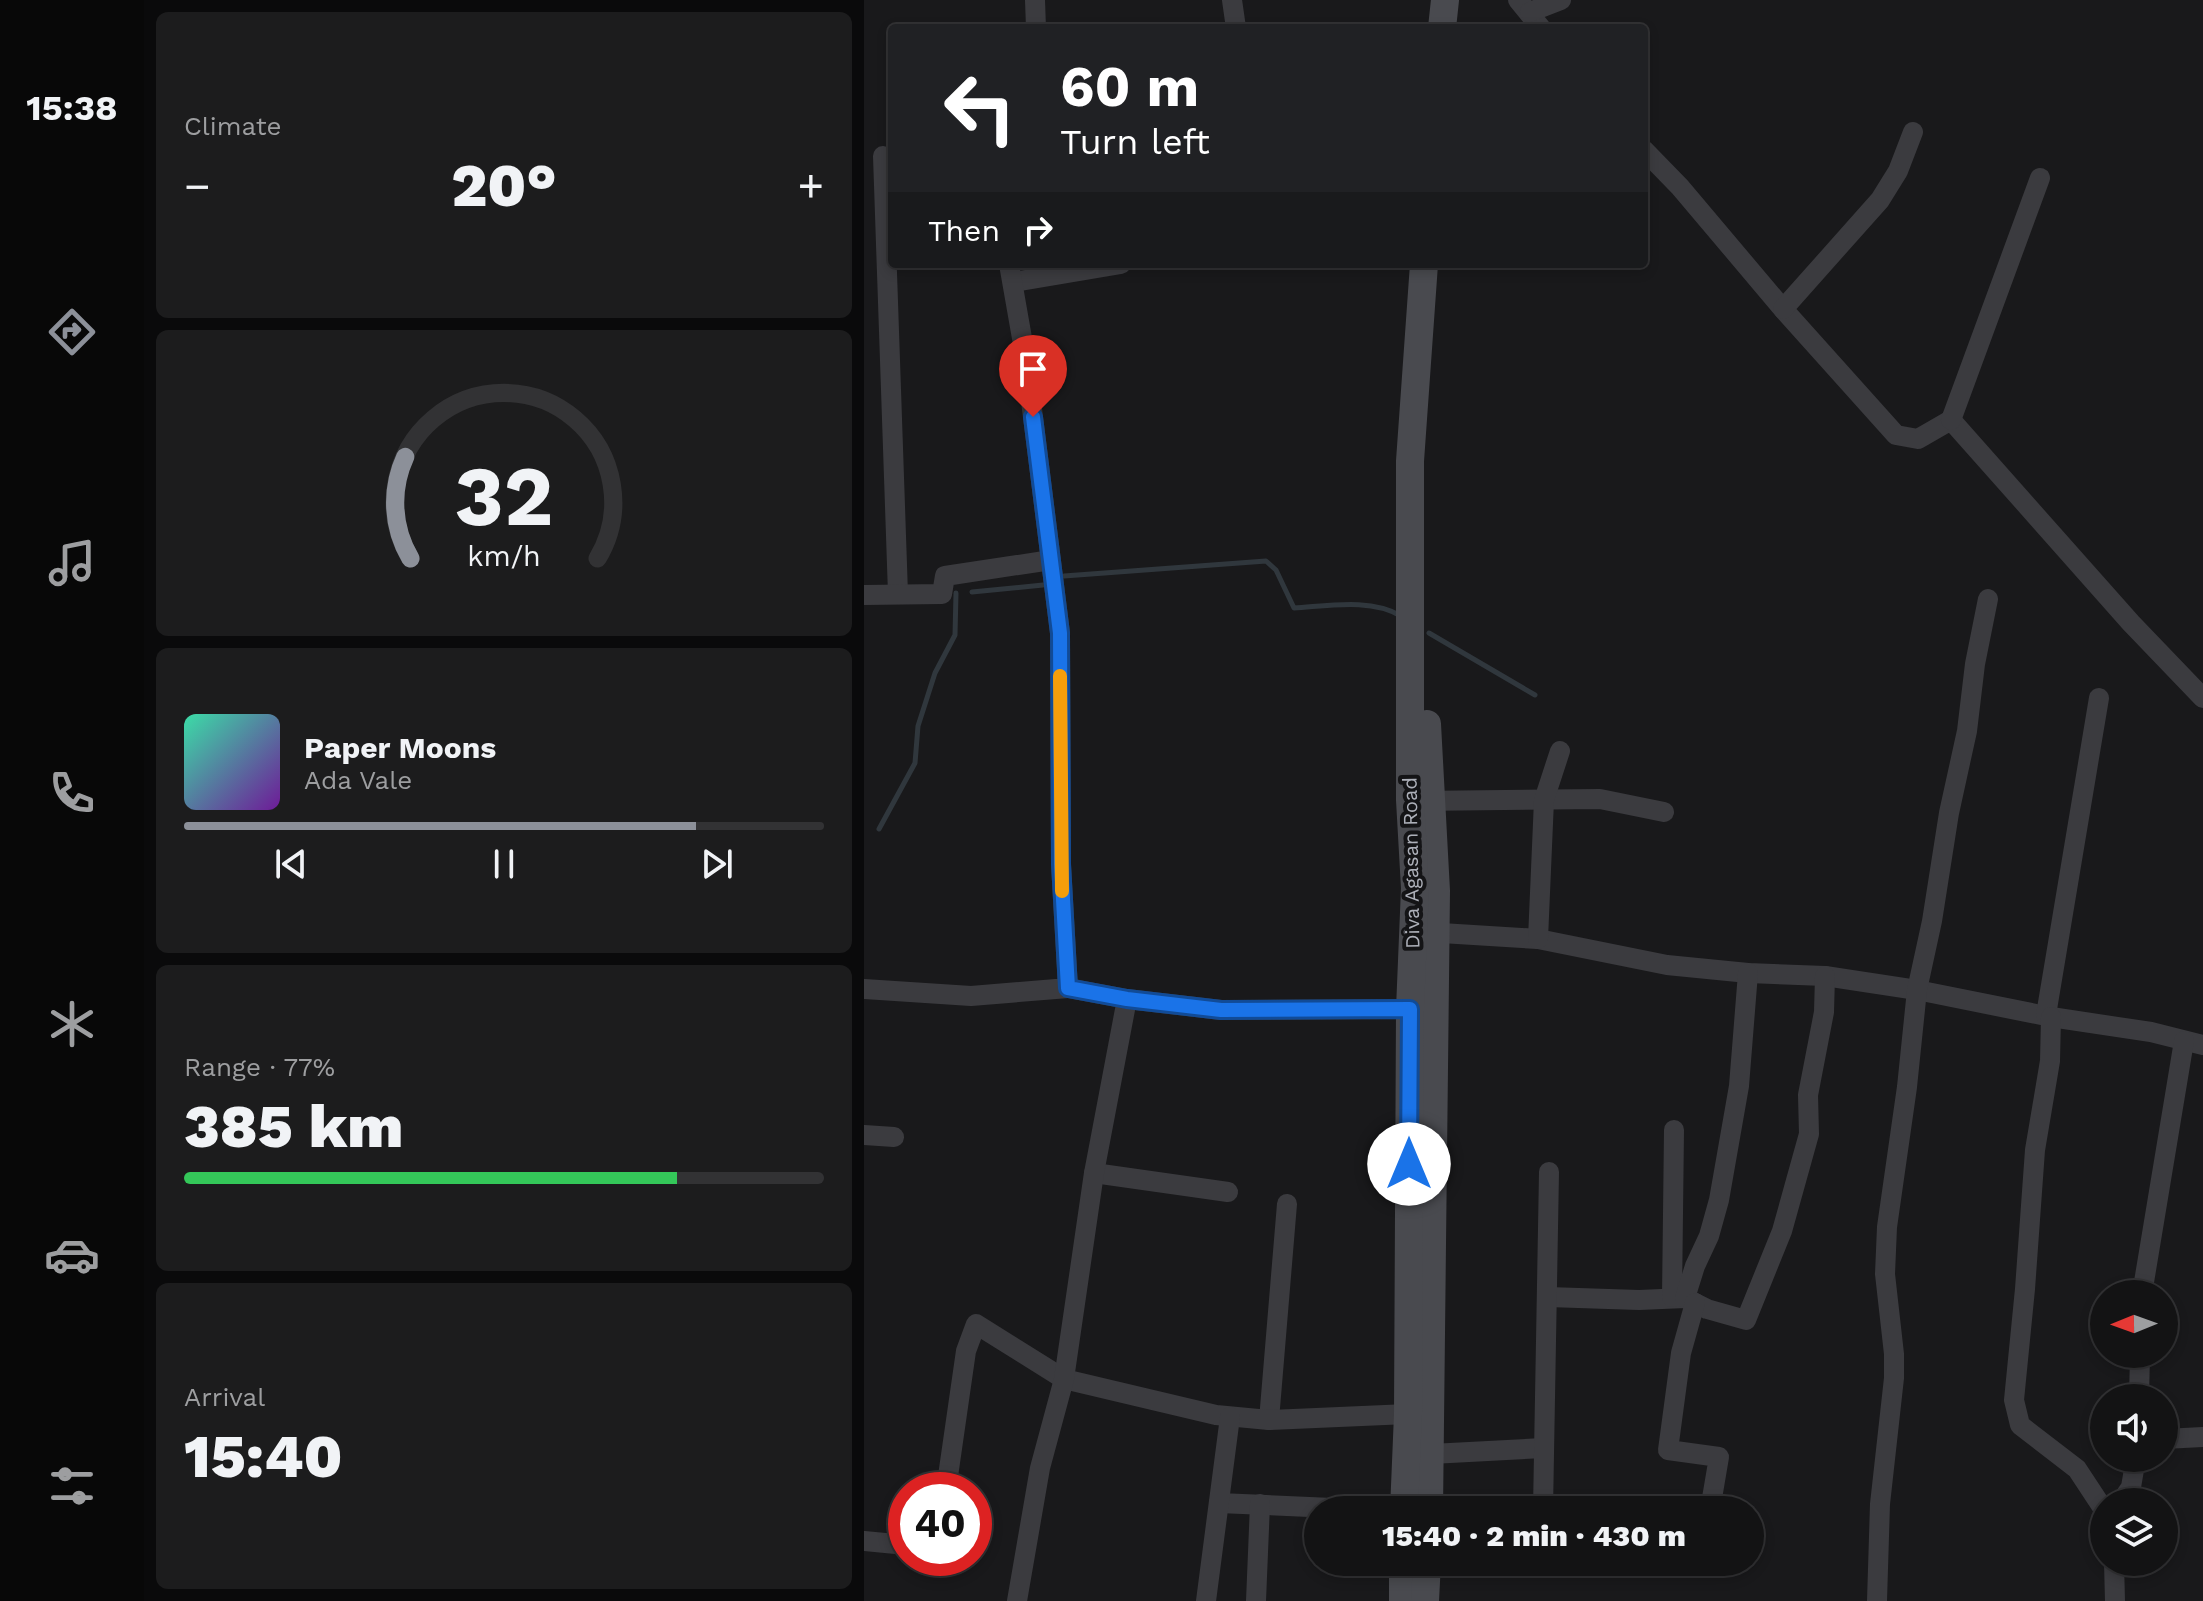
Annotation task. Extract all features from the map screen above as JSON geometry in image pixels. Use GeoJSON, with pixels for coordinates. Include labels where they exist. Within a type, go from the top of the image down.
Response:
{"type":"FeatureCollection","features":[{"type":"Feature","properties":{"kind":"street"},"geometry":{"type":"LineString","coordinates":[[1035,0],[1036,24]]}},
{"type":"Feature","properties":{"kind":"street"},"geometry":{"type":"LineString","coordinates":[[1232,0],[1235,24]]}},
{"type":"Feature","properties":{"kind":"street"},"geometry":{"type":"LineString","coordinates":[[1442,24],[1445,0]]}},
{"type":"Feature","properties":{"kind":"street"},"geometry":{"type":"LineString","coordinates":[[1456,24],[1458,0]]}},
{"type":"Feature","properties":{"kind":"street"},"geometry":{"type":"LineString","coordinates":[[1530,13],[1561,0]]}},
{"type":"Feature","properties":{"kind":"street"},"geometry":{"type":"LineString","coordinates":[[1783,309],[1880,200],[1898,171],[1913,132]]}},
{"type":"Feature","properties":{"kind":"street"},"geometry":{"type":"LineString","coordinates":[[1648,154],[1896,435],[1918,439],[1951,420],[2040,178]]}},
{"type":"Feature","properties":{"kind":"street"},"geometry":{"type":"LineString","coordinates":[[880,156],[898,594]]}},
{"type":"Feature","properties":{"kind":"street"},"geometry":{"type":"LineString","coordinates":[[1068,988],[1061,864],[1060,633],[1012,273],[1073,268]]}},
{"type":"Feature","properties":{"kind":"street","name":"Diva Agasan Road"},"geometry":{"type":"LineString","coordinates":[[1405,1496],[1408,1414],[1410,1009],[1424,932],[1415,888],[1421,801],[1410,461],[1424,268]]}},
{"type":"Feature","properties":{"kind":"street"},"geometry":{"type":"LineString","coordinates":[[1436,268],[1422,501],[1424,675],[1421,801],[1600,799],[1664,812]]}},
{"type":"Feature","properties":{"kind":"street"},"geometry":{"type":"LineString","coordinates":[[1951,420],[2131,623],[2203,698]]}},
{"type":"Feature","properties":{"kind":"street"},"geometry":{"type":"LineString","coordinates":[[864,595],[942,594],[945,576],[1051,560]]}},
{"type":"Feature","properties":{"kind":"street"},"geometry":{"type":"LineString","coordinates":[[1877,1601],[1880,1504],[1894,1378],[1885,1274],[1887,1227],[1917,990],[1967,731],[1975,664],[1988,599]]}},
{"type":"Feature","properties":{"kind":"street"},"geometry":{"type":"LineString","coordinates":[[2090,1489],[2077,1469],[2020,1425],[2014,1400],[2035,1150],[2050,1061],[2049,1016],[2099,698]]}},
{"type":"Feature","properties":{"kind":"street"},"geometry":{"type":"LineString","coordinates":[[1538,939],[1544,800],[1560,751]]}},
{"type":"Feature","properties":{"kind":"street"},"geometry":{"type":"LineString","coordinates":[[1430,1496],[1424,932],[1538,939],[1667,965],[1825,976],[2151,1032],[2194,1043],[2145,1280]]}},
{"type":"Feature","properties":{"kind":"street"},"geometry":{"type":"LineString","coordinates":[[1684,1299],[1709,1236],[1719,1200],[1739,1086],[1748,973]]}},
{"type":"Feature","properties":{"kind":"street"},"geometry":{"type":"LineString","coordinates":[[1548,1297],[1684,1299],[1746,1320],[1782,1231],[1809,1134],[1808,1095],[1824,1012],[1825,976]]}},
{"type":"Feature","properties":{"kind":"street"},"geometry":{"type":"LineString","coordinates":[[864,989],[971,996],[1068,988],[1127,999],[1221,1010],[1410,1009]]}},
{"type":"Feature","properties":{"kind":"street"},"geometry":{"type":"LineString","coordinates":[[1017,1601],[1040,1468],[1064,1379],[1094,1173],[1127,999]]}},
{"type":"Feature","properties":{"kind":"street"},"geometry":{"type":"LineString","coordinates":[[1674,1130],[1684,1299],[1681,1353],[1668,1450],[1719,1457],[1712,1496]]}},
{"type":"Feature","properties":{"kind":"street"},"geometry":{"type":"LineString","coordinates":[[864,1135],[894,1137]]}},
{"type":"Feature","properties":{"kind":"street"},"geometry":{"type":"LineString","coordinates":[[1543,1496],[1549,1172]]}},
{"type":"Feature","properties":{"kind":"street"},"geometry":{"type":"LineString","coordinates":[[1094,1173],[1228,1192]]}},
{"type":"Feature","properties":{"kind":"street"},"geometry":{"type":"LineString","coordinates":[[1269,1420],[1287,1204]]}},
{"type":"Feature","properties":{"kind":"street"},"geometry":{"type":"LineString","coordinates":[[949,1472],[966,1351],[976,1324],[1064,1379],[1230,1417],[1269,1420],[1408,1414]]}},
{"type":"Feature","properties":{"kind":"street"},"geometry":{"type":"LineString","coordinates":[[1206,1601],[1230,1417]]}},
{"type":"Feature","properties":{"kind":"street"},"geometry":{"type":"LineString","coordinates":[[2178,1438],[2203,1437]]}},
{"type":"Feature","properties":{"kind":"street"},"geometry":{"type":"LineString","coordinates":[[1431,1454],[1543,1448]]}},
{"type":"Feature","properties":{"kind":"street"},"geometry":{"type":"LineString","coordinates":[[1219,1503],[1304,1506]]}},
{"type":"Feature","properties":{"kind":"street"},"geometry":{"type":"LineString","coordinates":[[1256,1601],[1260,1504]]}},
{"type":"Feature","properties":{"kind":"street"},"geometry":{"type":"LineString","coordinates":[[864,1541],[888,1543]]}},
{"type":"Feature","properties":{"kind":"street"},"geometry":{"type":"LineString","coordinates":[[1403,1576],[1403,1601]]}},
{"type":"Feature","properties":{"kind":"street"},"geometry":{"type":"LineString","coordinates":[[1425,1601],[1426,1576]]}},
{"type":"Feature","properties":{"kind":"street"},"geometry":{"type":"LineString","coordinates":[[2114,1576],[2115,1601]]}},
{"type":"Feature","properties":{"kind":"waterway"},"geometry":{"type":"LineString","coordinates":[[1064,576],[1266,561],[1276,570],[1294,608],[1363,605],[1389,610],[1401,616]]}},
{"type":"Feature","properties":{"kind":"waterway"},"geometry":{"type":"LineString","coordinates":[[972,592],[1043,585]]}},
{"type":"Feature","properties":{"kind":"waterway"},"geometry":{"type":"LineString","coordinates":[[879,829],[915,763],[918,726],[935,673],[955,635],[956,593]]}},
{"type":"Feature","properties":{"kind":"waterway"},"geometry":{"type":"LineString","coordinates":[[1429,633],[1535,695]]}},
{"type":"Feature","properties":{"kind":"slow traffic"},"geometry":{"type":"LineString","coordinates":[[1060,676],[1062,891]]}},
{"type":"Feature","properties":{"kind":"route"},"geometry":{"type":"LineString","coordinates":[[1033,417],[1060,633],[1061,864],[1068,988],[1127,999],[1221,1010],[1410,1009],[1409,1164]]}}]}
